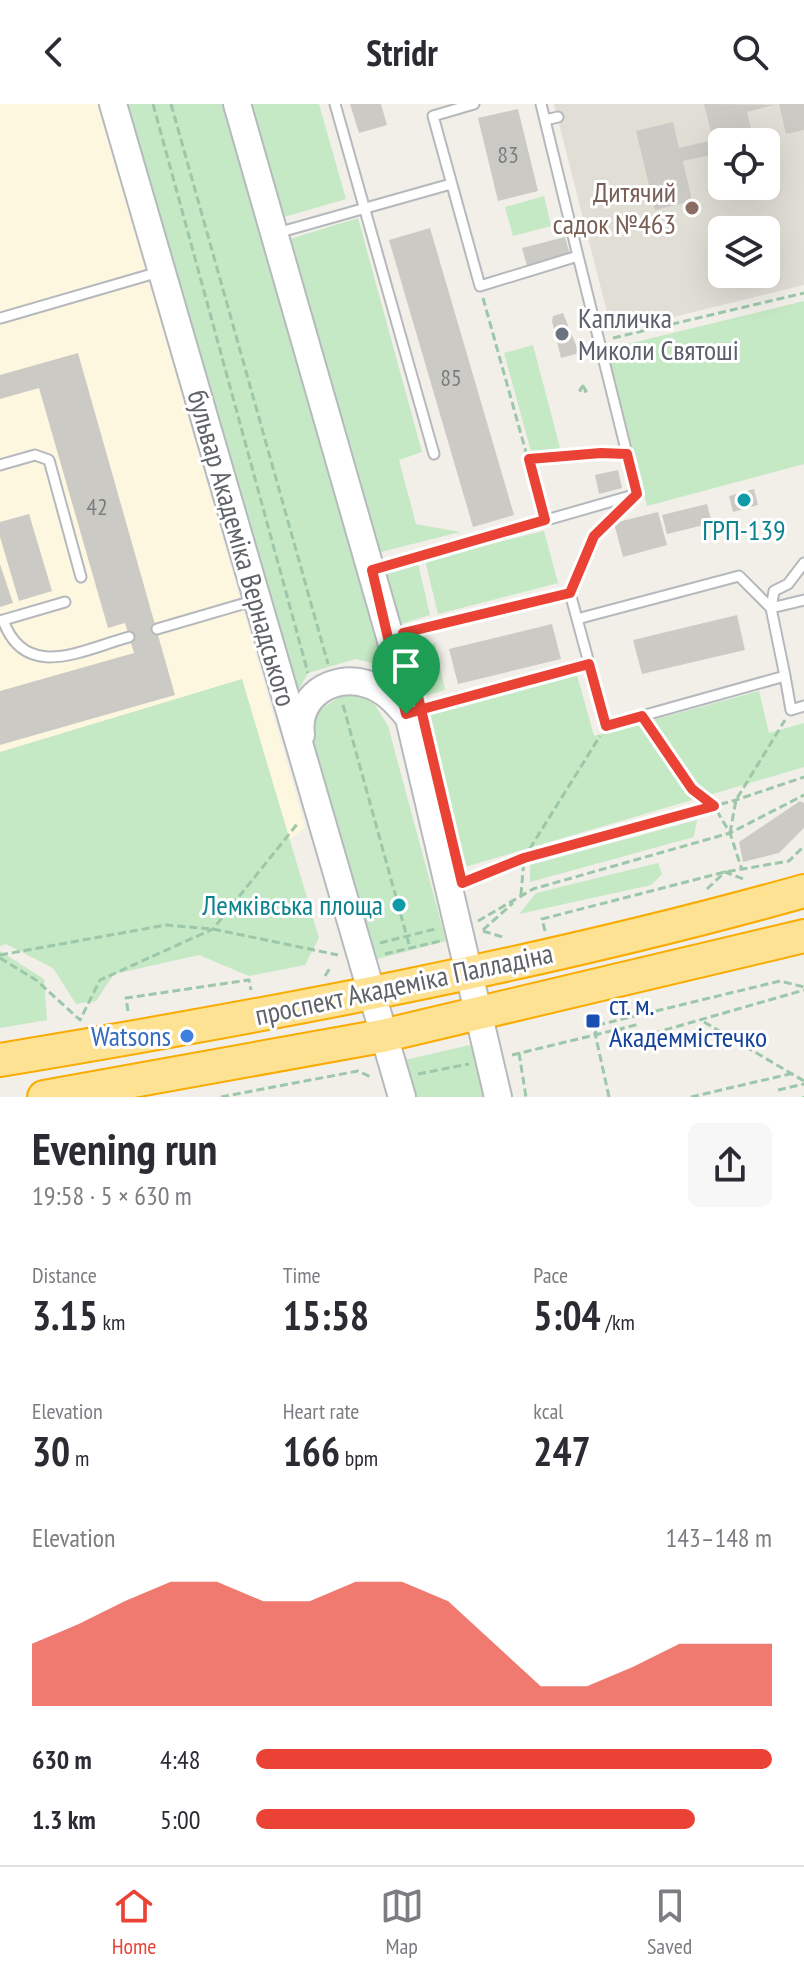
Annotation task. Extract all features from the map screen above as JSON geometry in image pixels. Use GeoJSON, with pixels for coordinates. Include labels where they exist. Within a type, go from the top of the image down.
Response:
{"type":"FeatureCollection","features":[{"type":"Feature","properties":{"kind":"highway","name":"проспект Академіка Палладіна"},"geometry":{"type":"LineString","coordinates":[[0,1060],[471,972],[804,891]]}},
{"type":"Feature","properties":{"kind":"highway","name":"проспект Академіка Палладіна"},"geometry":{"type":"LineString","coordinates":[[61,1096],[382,1036],[804,936]]}},
{"type":"Feature","properties":{"kind":"main road","name":"бульвар Академіка Вернадського"},"geometry":{"type":"LineString","coordinates":[[113,104],[369,993],[382,1036],[406,1086]]}},
{"type":"Feature","properties":{"kind":"main road"},"geometry":{"type":"LineString","coordinates":[[237,104],[390,637],[498,1097]]}},
{"type":"Feature","properties":{"kind":"main road"},"geometry":{"type":"LineString","coordinates":[[304,759],[299,724],[305,705],[318,691],[333,683],[350,680],[369,684],[384,692],[406,714]]}},
{"type":"Feature","properties":{"kind":"main road"},"geometry":{"type":"LineString","coordinates":[[772,944],[804,954]]}},
{"type":"Feature","properties":{"kind":"lane"},"geometry":{"type":"LineString","coordinates":[[335,104],[434,454]]}},
{"type":"Feature","properties":{"kind":"lane"},"geometry":{"type":"LineString","coordinates":[[474,104],[433,116],[480,286],[578,256]]}},
{"type":"Feature","properties":{"kind":"lane"},"geometry":{"type":"LineString","coordinates":[[541,104],[637,494]]}},
{"type":"Feature","properties":{"kind":"lane"},"geometry":{"type":"LineString","coordinates":[[545,120],[558,117]]}},
{"type":"Feature","properties":{"kind":"lane"},"geometry":{"type":"LineString","coordinates":[[274,234],[451,184]]}},
{"type":"Feature","properties":{"kind":"lane"},"geometry":{"type":"LineString","coordinates":[[1,318],[162,271]]}},
{"type":"Feature","properties":{"kind":"lane"},"geometry":{"type":"LineString","coordinates":[[0,465],[35,455],[49,460],[81,577]]}},
{"type":"Feature","properties":{"kind":"lane"},"geometry":{"type":"LineString","coordinates":[[372,570],[637,494]]}},
{"type":"Feature","properties":{"kind":"lane"},"geometry":{"type":"LineString","coordinates":[[637,494],[594,536],[570,593],[606,726],[785,676]]}},
{"type":"Feature","properties":{"kind":"lane"},"geometry":{"type":"LineString","coordinates":[[804,563],[788,584],[774,591],[771,608],[791,710],[804,706]]}},
{"type":"Feature","properties":{"kind":"lane"},"geometry":{"type":"LineString","coordinates":[[577,619],[739,576],[771,608]]}},
{"type":"Feature","properties":{"kind":"lane"},"geometry":{"type":"LineString","coordinates":[[390,637],[570,593]]}},
{"type":"Feature","properties":{"kind":"lane"},"geometry":{"type":"LineString","coordinates":[[157,629],[256,600]]}},
{"type":"Feature","properties":{"kind":"lane"},"geometry":{"type":"LineString","coordinates":[[771,608],[804,600]]}},
{"type":"Feature","properties":{"kind":"lane"},"geometry":{"type":"LineString","coordinates":[[65,602],[2,620],[9,638],[25,653],[50,659],[129,637]]}},
{"type":"Feature","properties":{"kind":"lane"},"geometry":{"type":"LineString","coordinates":[[406,714],[589,664]]}},
{"type":"Feature","properties":{"kind":"path"},"geometry":{"type":"LineString","coordinates":[[153,104],[308,673]]}},
{"type":"Feature","properties":{"kind":"path"},"geometry":{"type":"LineString","coordinates":[[171,104],[410,948]]}},
{"type":"Feature","properties":{"kind":"path"},"geometry":{"type":"LineString","coordinates":[[480,286],[545,520]]}},
{"type":"Feature","properties":{"kind":"path"},"geometry":{"type":"LineString","coordinates":[[599,341],[804,293]]}},
{"type":"Feature","properties":{"kind":"path"},"geometry":{"type":"LineString","coordinates":[[588,389],[597,386]]}},
{"type":"Feature","properties":{"kind":"path"},"geometry":{"type":"LineString","coordinates":[[529,459],[627,454]]}},
{"type":"Feature","properties":{"kind":"path"},"geometry":{"type":"LineString","coordinates":[[730,833],[736,800],[791,710]]}},
{"type":"Feature","properties":{"kind":"path"},"geometry":{"type":"LineString","coordinates":[[642,716],[692,789],[714,806],[730,833],[742,870]]}},
{"type":"Feature","properties":{"kind":"path"},"geometry":{"type":"LineString","coordinates":[[483,931],[520,897],[524,858],[606,726]]}},
{"type":"Feature","properties":{"kind":"path"},"geometry":{"type":"LineString","coordinates":[[462,883],[524,858],[736,800],[804,777]]}},
{"type":"Feature","properties":{"kind":"path"},"geometry":{"type":"LineString","coordinates":[[479,921],[533,889],[730,833],[804,795]]}},
{"type":"Feature","properties":{"kind":"path"},"geometry":{"type":"LineString","coordinates":[[0,956],[36,980],[80,1020],[100,980],[213,929],[298,823]]}},
{"type":"Feature","properties":{"kind":"path"},"geometry":{"type":"LineString","coordinates":[[532,933],[545,931],[542,919],[789,861],[804,846]]}},
{"type":"Feature","properties":{"kind":"path"},"geometry":{"type":"LineString","coordinates":[[473,909],[483,931]]}},
{"type":"Feature","properties":{"kind":"path"},"geometry":{"type":"LineString","coordinates":[[0,956],[166,925],[213,929],[358,953],[443,941]]}},
{"type":"Feature","properties":{"kind":"path"},"geometry":{"type":"LineString","coordinates":[[358,953],[406,936],[443,928]]}},
{"type":"Feature","properties":{"kind":"path"},"geometry":{"type":"LineString","coordinates":[[483,931],[506,938],[519,936]]}},
{"type":"Feature","properties":{"kind":"path"},"geometry":{"type":"LineString","coordinates":[[128,1011],[126,998],[249,980],[251,990]]}},
{"type":"Feature","properties":{"kind":"path"},"geometry":{"type":"LineString","coordinates":[[595,1033],[602,1024],[780,981],[804,989]]}},
{"type":"Feature","properties":{"kind":"path"},"geometry":{"type":"LineString","coordinates":[[620,1029],[637,1038],[704,1022],[804,989]]}},
{"type":"Feature","properties":{"kind":"path"},"geometry":{"type":"LineString","coordinates":[[704,1022],[794,1073],[804,1082]]}},
{"type":"Feature","properties":{"kind":"path"},"geometry":{"type":"LineString","coordinates":[[526,1097],[519,1053],[640,1024]]}},
{"type":"Feature","properties":{"kind":"path"},"geometry":{"type":"LineString","coordinates":[[595,1033],[609,1097]]}},
{"type":"Feature","properties":{"kind":"path"},"geometry":{"type":"LineString","coordinates":[[406,1086],[478,1063]]}},
{"type":"Feature","properties":{"kind":"path"},"geometry":{"type":"LineString","coordinates":[[221,1097],[358,1071],[377,1080]]}},
{"type":"Feature","properties":{"kind":"path"},"geometry":{"type":"LineString","coordinates":[[691,1097],[794,1073]]}},
{"type":"Feature","properties":{"kind":"path"},"geometry":{"type":"LineString","coordinates":[[778,1090],[804,1082]]}},
{"type":"Feature","properties":{"kind":"shaded area"},"geometry":{"type":"Polygon","coordinates":[[[0,104],[99,104],[305,827],[252,872],[0,932],[0,104]]]}},
{"type":"Feature","properties":{"kind":"shaded area","name":"Дитячий садок №463"},"geometry":{"type":"Polygon","coordinates":[[[554,104],[804,104],[804,285],[612,332],[554,104]]]}},
{"type":"Feature","properties":{"kind":"green space"},"geometry":{"type":"Polygon","coordinates":[[[122,104],[222,104],[383,666],[356,659],[308,673],[292,702],[122,104]]]}},
{"type":"Feature","properties":{"kind":"green space"},"geometry":{"type":"Polygon","coordinates":[[[244,104],[319,104],[346,199],[277,219],[244,104]]]}},
{"type":"Feature","properties":{"kind":"green space"},"geometry":{"type":"Polygon","coordinates":[[[544,196],[551,226],[513,236],[505,207],[544,196]]]}},
{"type":"Feature","properties":{"kind":"green space"},"geometry":{"type":"Polygon","coordinates":[[[358,218],[422,452],[399,460],[416,524],[460,532],[369,555],[280,242],[358,218]]]}},
{"type":"Feature","properties":{"kind":"green space"},"geometry":{"type":"Polygon","coordinates":[[[804,301],[804,464],[647,506],[607,349],[804,301]]]}},
{"type":"Feature","properties":{"kind":"green space"},"geometry":{"type":"Polygon","coordinates":[[[533,345],[560,448],[532,455],[504,353],[533,345]]]}},
{"type":"Feature","properties":{"kind":"green space"},"geometry":{"type":"Polygon","coordinates":[[[544,531],[558,583],[438,614],[425,560],[544,531]]]}},
{"type":"Feature","properties":{"kind":"green space"},"geometry":{"type":"Polygon","coordinates":[[[418,563],[430,615],[391,627],[377,576],[418,563]]]}},
{"type":"Feature","properties":{"kind":"green space"},"geometry":{"type":"Polygon","coordinates":[[[435,643],[445,690],[413,700],[399,653],[435,643]]]}},
{"type":"Feature","properties":{"kind":"green space"},"geometry":{"type":"Polygon","coordinates":[[[577,675],[594,736],[759,691],[769,733],[804,723],[804,767],[458,869],[418,717],[577,675]]]}},
{"type":"Feature","properties":{"kind":"green space"},"geometry":{"type":"Polygon","coordinates":[[[242,679],[319,938],[305,965],[249,976],[199,955],[114,974],[96,1001],[76,1004],[53,968],[6,944],[0,946],[0,752],[242,679]]]}},
{"type":"Feature","properties":{"kind":"green space"},"geometry":{"type":"Polygon","coordinates":[[[354,694],[370,697],[388,726],[446,941],[370,961],[309,748],[317,712],[339,697],[354,694]]]}},
{"type":"Feature","properties":{"kind":"green space"},"geometry":{"type":"Polygon","coordinates":[[[697,820],[694,837],[530,882],[530,865],[697,820]]]}},
{"type":"Feature","properties":{"kind":"green space"},"geometry":{"type":"Polygon","coordinates":[[[658,863],[662,874],[651,885],[519,914],[536,893],[658,863]]]}},
{"type":"Feature","properties":{"kind":"green space"},"geometry":{"type":"Polygon","coordinates":[[[0,951],[44,979],[47,1020],[0,1028],[0,951]]]}},
{"type":"Feature","properties":{"kind":"green space"},"geometry":{"type":"Polygon","coordinates":[[[474,1044],[485,1097],[417,1097],[405,1060],[474,1044]]]}},
{"type":"Feature","properties":{"kind":"building"},"geometry":{"type":"Polygon","coordinates":[[[350,104],[381,104],[387,125],[359,133],[350,104]]]}},
{"type":"Feature","properties":{"kind":"building"},"geometry":{"type":"Polygon","coordinates":[[[704,104],[774,105],[747,112],[751,128],[710,128],[704,104]]]}},
{"type":"Feature","properties":{"kind":"building"},"geometry":{"type":"Polygon","coordinates":[[[779,104],[804,104],[804,130],[786,134],[779,104]]]}},
{"type":"Feature","properties":{"kind":"building"},"geometry":{"type":"Polygon","coordinates":[[[518,109],[538,191],[498,201],[478,118],[518,109]]]}},
{"type":"Feature","properties":{"kind":"building"},"geometry":{"type":"Polygon","coordinates":[[[673,122],[679,148],[708,141],[708,156],[683,161],[692,201],[655,210],[636,131],[673,122]]]}},
{"type":"Feature","properties":{"kind":"building"},"geometry":{"type":"Polygon","coordinates":[[[430,228],[514,515],[473,527],[389,240],[430,228]]]}},
{"type":"Feature","properties":{"kind":"building"},"geometry":{"type":"Polygon","coordinates":[[[565,237],[570,254],[527,266],[522,248],[565,237]]]}},
{"type":"Feature","properties":{"kind":"building","name":"Капличка Миколи Святоші"},"geometry":{"type":"Polygon","coordinates":[[[563,313],[578,350],[576,354],[561,358],[552,321],[553,316],[563,313]]]}},
{"type":"Feature","properties":{"kind":"building"},"geometry":{"type":"Polygon","coordinates":[[[78,353],[175,695],[0,745],[0,691],[134,653],[125,623],[108,628],[39,388],[0,399],[0,375],[78,353]]]}},
{"type":"Feature","properties":{"kind":"building"},"geometry":{"type":"Polygon","coordinates":[[[618,470],[622,488],[599,494],[595,475],[618,470]]]}},
{"type":"Feature","properties":{"kind":"building","name":"ГРП-139"},"geometry":{"type":"Polygon","coordinates":[[[754,489],[758,505],[733,512],[729,496],[754,489]]]}},
{"type":"Feature","properties":{"kind":"building"},"geometry":{"type":"Polygon","coordinates":[[[707,504],[712,523],[667,534],[662,515],[707,504]]]}},
{"type":"Feature","properties":{"kind":"building"},"geometry":{"type":"Polygon","coordinates":[[[658,512],[667,545],[623,557],[614,523],[658,512]]]}},
{"type":"Feature","properties":{"kind":"building"},"geometry":{"type":"Polygon","coordinates":[[[29,514],[52,591],[19,601],[0,537],[0,522],[29,514]]]}},
{"type":"Feature","properties":{"kind":"building"},"geometry":{"type":"Polygon","coordinates":[[[0,564],[13,603],[0,607],[0,564]]]}},
{"type":"Feature","properties":{"kind":"building"},"geometry":{"type":"Polygon","coordinates":[[[737,615],[745,650],[642,674],[633,640],[737,615]]]}},
{"type":"Feature","properties":{"kind":"building"},"geometry":{"type":"Polygon","coordinates":[[[552,624],[561,659],[458,684],[449,649],[552,624]]]}},
{"type":"Feature","properties":{"kind":"building"},"geometry":{"type":"Polygon","coordinates":[[[800,801],[804,803],[804,828],[779,853],[743,862],[739,842],[800,801]]]}},
{"type":"Feature","properties":{"kind":"place","name":"Дитячий садок №463"},"geometry":{"type":"Point","coordinates":[692,208]}},
{"type":"Feature","properties":{"kind":"place","name":"Капличка Миколи Святоші"},"geometry":{"type":"Point","coordinates":[562,334]}},
{"type":"Feature","properties":{"kind":"place","name":"ГРП-139"},"geometry":{"type":"Point","coordinates":[744,500]}},
{"type":"Feature","properties":{"kind":"place","name":"Лемківська площа"},"geometry":{"type":"Point","coordinates":[399,905]}},
{"type":"Feature","properties":{"kind":"place","name":"ст. м. Академмістечко"},"geometry":{"type":"Point","coordinates":[593,1021]}},
{"type":"Feature","properties":{"kind":"place","name":"Watsons"},"geometry":{"type":"Point","coordinates":[187,1036]}},
{"type":"Feature","properties":{"kind":"route"},"geometry":{"type":"LineString","coordinates":[[406,714],[372,570],[545,520],[529,459],[627,454],[637,494],[594,536],[570,593],[403,633],[419,710],[462,883],[524,858],[714,806],[692,789],[642,716],[606,726],[589,664],[419,710],[406,714]]}}]}
